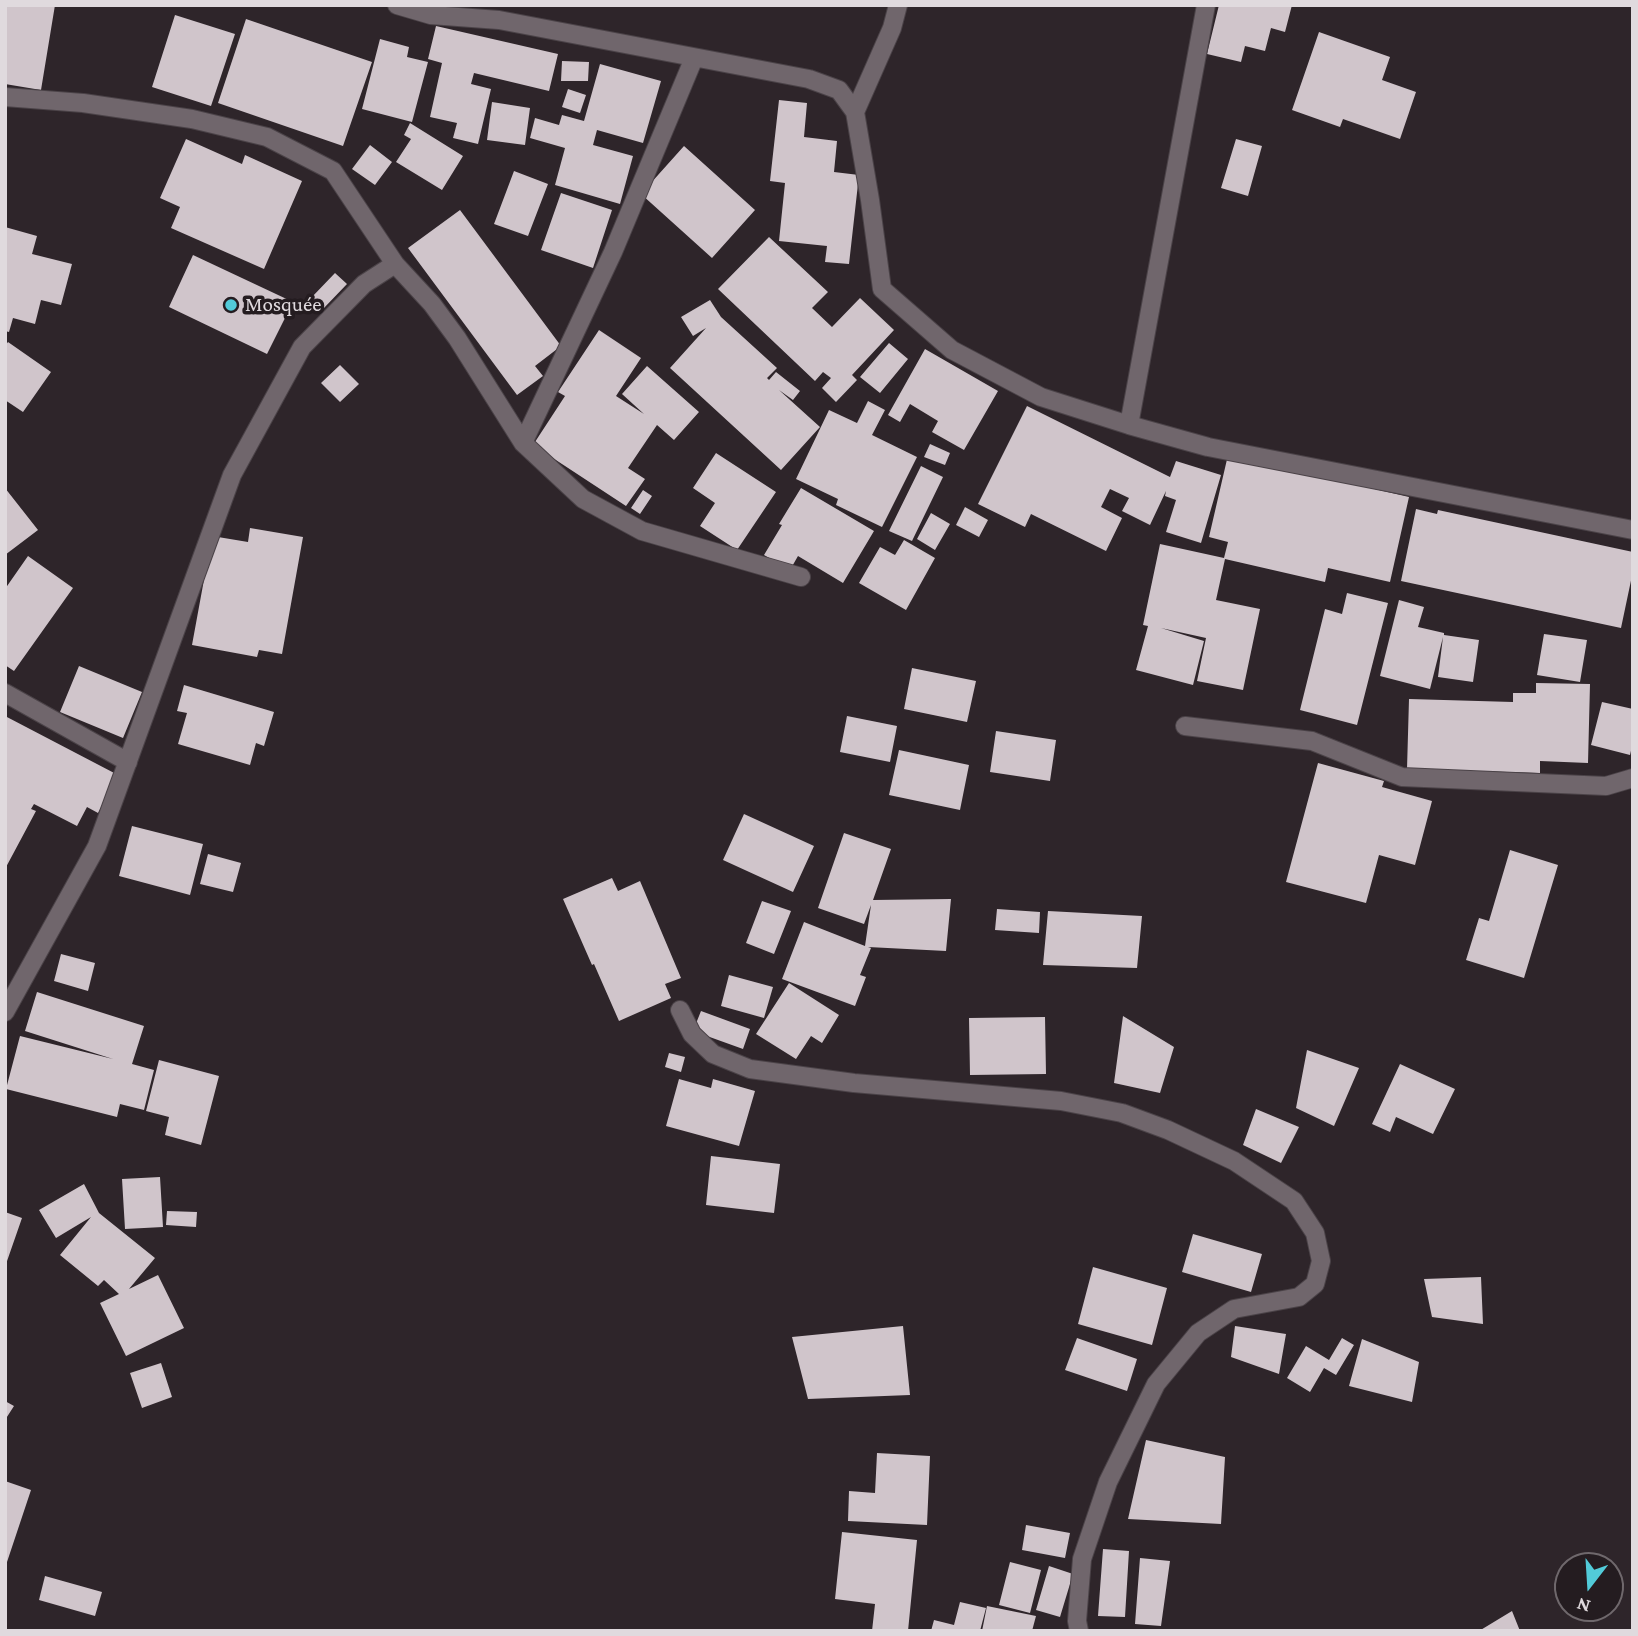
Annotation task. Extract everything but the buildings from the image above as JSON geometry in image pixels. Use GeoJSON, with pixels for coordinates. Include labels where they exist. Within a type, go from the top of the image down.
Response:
{"type":"FeatureCollection","features":[{"type":"Feature","properties":{"kind":"street"},"geometry":{"type":"LineString","coordinates":[[397,5],[431,15],[499,20],[809,79],[839,90],[855,112],[882,289],[952,350],[1041,397],[1208,447],[1633,530]]}},
{"type":"Feature","properties":{"kind":"street"},"geometry":{"type":"LineString","coordinates":[[855,112],[892,28],[898,5]]}},
{"type":"Feature","properties":{"kind":"street"},"geometry":{"type":"LineString","coordinates":[[1129,425],[1206,5]]}},
{"type":"Feature","properties":{"kind":"street"},"geometry":{"type":"LineString","coordinates":[[523,443],[613,252],[694,58]]}},
{"type":"Feature","properties":{"kind":"street"},"geometry":{"type":"LineString","coordinates":[[5,97],[83,103],[192,118],[267,137],[333,171],[395,264],[432,304],[457,338],[523,443],[583,499],[642,531],[801,578]]}},
{"type":"Feature","properties":{"kind":"street"},"geometry":{"type":"LineString","coordinates":[[5,1012],[97,846],[232,475],[302,347],[364,284],[395,264]]}},
{"type":"Feature","properties":{"kind":"street"},"geometry":{"type":"LineString","coordinates":[[5,693],[128,762]]}},
{"type":"Feature","properties":{"kind":"street"},"geometry":{"type":"LineString","coordinates":[[1185,726],[1312,741],[1402,777],[1606,786],[1633,778]]}},
{"type":"Feature","properties":{"kind":"street"},"geometry":{"type":"LineString","coordinates":[[680,1010],[692,1034],[713,1054],[750,1069],[854,1083],[1061,1101],[1122,1113],[1168,1130],[1234,1161],[1294,1201],[1315,1233],[1321,1261],[1315,1284],[1299,1297],[1234,1309],[1198,1334],[1156,1384],[1108,1482],[1082,1559],[1077,1621],[1079,1631]]}},
{"type":"Feature","properties":{"kind":"place","name":"Mosquée"},"geometry":{"type":"Point","coordinates":[231,305]}}]}
